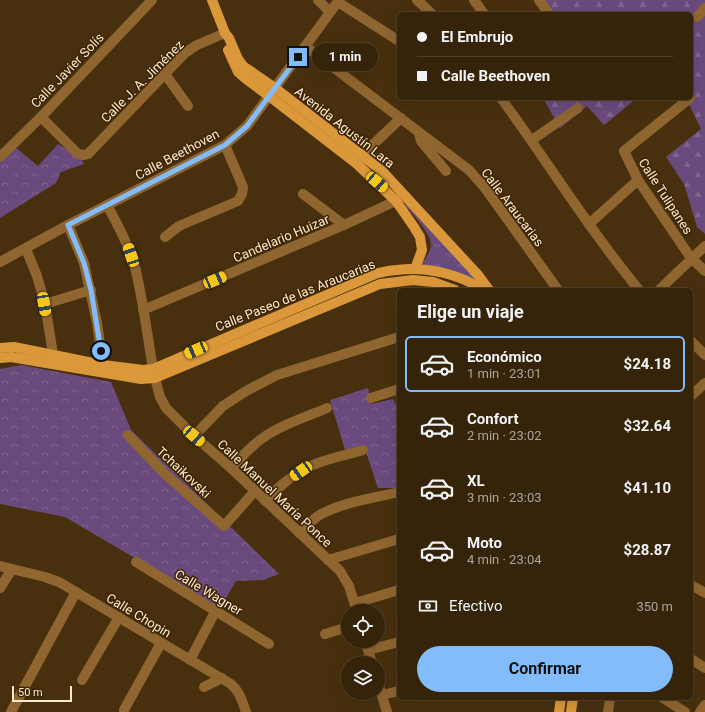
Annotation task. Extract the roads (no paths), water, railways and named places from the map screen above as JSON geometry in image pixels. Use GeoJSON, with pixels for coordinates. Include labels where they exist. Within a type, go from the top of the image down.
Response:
{"type":"FeatureCollection","features":[{"type":"Feature","properties":{"kind":"main road","name":"Avenida Agustín Lara"},"geometry":{"type":"LineString","coordinates":[[212,0],[224,33],[229,38],[238,59],[243,66],[357,164],[396,200],[420,237],[422,250],[415,269]]}},
{"type":"Feature","properties":{"kind":"main road","name":"Avenida Agustín Lara"},"geometry":{"type":"LineString","coordinates":[[272,92],[362,155],[382,171],[478,275],[488,288]]}},
{"type":"Feature","properties":{"kind":"main road","name":"Calle Paseo de las Araucarias"},"geometry":{"type":"LineString","coordinates":[[0,348],[14,347],[103,365],[142,370],[154,374],[378,273],[397,269],[415,269],[437,272],[460,279],[479,288]]}},
{"type":"Feature","properties":{"kind":"main road","name":"Calle Paseo de las Araucarias"},"geometry":{"type":"LineString","coordinates":[[0,358],[11,357],[141,378],[380,284],[413,280],[433,282],[450,288]]}},
{"type":"Feature","properties":{"kind":"main road"},"geometry":{"type":"LineString","coordinates":[[338,290],[342,300]]}},
{"type":"Feature","properties":{"kind":"main road"},"geometry":{"type":"LineString","coordinates":[[559,712],[561,700]]}},
{"type":"Feature","properties":{"kind":"main road"},"geometry":{"type":"LineString","coordinates":[[571,712],[573,700]]}},
{"type":"Feature","properties":{"kind":"street","name":"Calle Javier Solís"},"geometry":{"type":"LineString","coordinates":[[0,157],[41,117],[152,0]]}},
{"type":"Feature","properties":{"kind":"street"},"geometry":{"type":"LineString","coordinates":[[318,0],[330,12]]}},
{"type":"Feature","properties":{"kind":"street"},"geometry":{"type":"LineString","coordinates":[[417,0],[430,12]]}},
{"type":"Feature","properties":{"kind":"street"},"geometry":{"type":"LineString","coordinates":[[474,0],[483,12]]}},
{"type":"Feature","properties":{"kind":"street"},"geometry":{"type":"LineString","coordinates":[[539,0],[548,12]]}},
{"type":"Feature","properties":{"kind":"street"},"geometry":{"type":"LineString","coordinates":[[338,1],[397,40]]}},
{"type":"Feature","properties":{"kind":"street","name":"Calle Beethoven"},"geometry":{"type":"LineString","coordinates":[[0,262],[68,225],[225,145],[247,126],[338,1]]}},
{"type":"Feature","properties":{"kind":"street"},"geometry":{"type":"LineString","coordinates":[[696,17],[705,8]]}},
{"type":"Feature","properties":{"kind":"street","name":"Calle J. A. Jiménez"},"geometry":{"type":"LineString","coordinates":[[41,117],[78,154],[88,154],[185,53],[197,45],[224,33]]}},
{"type":"Feature","properties":{"kind":"street","name":"Calle Araucarias"},"geometry":{"type":"LineString","coordinates":[[305,46],[468,170],[485,188],[557,288]]}},
{"type":"Feature","properties":{"kind":"street"},"geometry":{"type":"LineString","coordinates":[[165,74],[188,106]]}},
{"type":"Feature","properties":{"kind":"street"},"geometry":{"type":"LineString","coordinates":[[502,100],[532,140],[588,224],[637,288]]}},
{"type":"Feature","properties":{"kind":"street","name":"Calle Tulipanes"},"geometry":{"type":"LineString","coordinates":[[687,100],[624,151],[638,180],[691,258],[705,271]]}},
{"type":"Feature","properties":{"kind":"street"},"geometry":{"type":"LineString","coordinates":[[532,140],[578,108]]}},
{"type":"Feature","properties":{"kind":"street"},"geometry":{"type":"LineString","coordinates":[[362,155],[401,118]]}},
{"type":"Feature","properties":{"kind":"street"},"geometry":{"type":"LineString","coordinates":[[418,132],[421,141],[446,171]]}},
{"type":"Feature","properties":{"kind":"street"},"geometry":{"type":"LineString","coordinates":[[165,237],[179,226],[238,201],[242,194],[243,187],[225,145]]}},
{"type":"Feature","properties":{"kind":"street"},"geometry":{"type":"LineString","coordinates":[[588,224],[638,180]]}},
{"type":"Feature","properties":{"kind":"street"},"geometry":{"type":"LineString","coordinates":[[303,194],[344,226]]}},
{"type":"Feature","properties":{"kind":"street","name":"Candelario Huizar"},"geometry":{"type":"LineString","coordinates":[[143,310],[344,226],[406,196]]}},
{"type":"Feature","properties":{"kind":"street","name":"Calle Manuel María Ponce"},"geometry":{"type":"LineString","coordinates":[[107,205],[134,263],[154,374],[160,397],[166,408],[194,436],[231,468],[254,492],[340,571],[345,578],[355,604]]}},
{"type":"Feature","properties":{"kind":"street"},"geometry":{"type":"LineString","coordinates":[[68,225],[84,263],[91,290],[103,365]]}},
{"type":"Feature","properties":{"kind":"street"},"geometry":{"type":"LineString","coordinates":[[661,288],[705,246]]}},
{"type":"Feature","properties":{"kind":"street"},"geometry":{"type":"LineString","coordinates":[[26,249],[37,276],[44,304],[53,354]]}},
{"type":"Feature","properties":{"kind":"street"},"geometry":{"type":"LineString","coordinates":[[44,304],[91,290]]}},
{"type":"Feature","properties":{"kind":"street"},"geometry":{"type":"LineString","coordinates":[[194,436],[223,406],[246,391],[277,375],[397,338]]}},
{"type":"Feature","properties":{"kind":"street"},"geometry":{"type":"LineString","coordinates":[[693,343],[705,355]]}},
{"type":"Feature","properties":{"kind":"street"},"geometry":{"type":"LineString","coordinates":[[693,394],[705,383]]}},
{"type":"Feature","properties":{"kind":"street"},"geometry":{"type":"LineString","coordinates":[[371,398],[397,390]]}},
{"type":"Feature","properties":{"kind":"street"},"geometry":{"type":"LineString","coordinates":[[231,468],[258,441],[270,433],[327,408]]}},
{"type":"Feature","properties":{"kind":"street","name":"Tchaikovski"},"geometry":{"type":"LineString","coordinates":[[128,435],[164,473],[224,526],[254,492]]}},
{"type":"Feature","properties":{"kind":"street"},"geometry":{"type":"LineString","coordinates":[[265,501],[288,480],[301,471],[314,465],[363,450]]}},
{"type":"Feature","properties":{"kind":"street"},"geometry":{"type":"LineString","coordinates":[[299,533],[316,517],[327,511],[397,492]]}},
{"type":"Feature","properties":{"kind":"street"},"geometry":{"type":"LineString","coordinates":[[328,560],[397,540]]}},
{"type":"Feature","properties":{"kind":"street","name":"Calle Wagner"},"geometry":{"type":"LineString","coordinates":[[136,562],[269,644]]}},
{"type":"Feature","properties":{"kind":"street","name":"Calle Chopin"},"geometry":{"type":"LineString","coordinates":[[0,566],[59,582],[222,678],[237,689],[246,712]]}},
{"type":"Feature","properties":{"kind":"street"},"geometry":{"type":"LineString","coordinates":[[0,588],[12,569]]}},
{"type":"Feature","properties":{"kind":"street"},"geometry":{"type":"LineString","coordinates":[[693,586],[705,592]]}},
{"type":"Feature","properties":{"kind":"street"},"geometry":{"type":"LineString","coordinates":[[364,604],[397,591]]}},
{"type":"Feature","properties":{"kind":"street"},"geometry":{"type":"LineString","coordinates":[[11,712],[76,592]]}},
{"type":"Feature","properties":{"kind":"street"},"geometry":{"type":"LineString","coordinates":[[190,660],[216,610]]}},
{"type":"Feature","properties":{"kind":"street"},"geometry":{"type":"LineString","coordinates":[[82,680],[119,617]]}},
{"type":"Feature","properties":{"kind":"street"},"geometry":{"type":"LineString","coordinates":[[325,634],[341,629]]}},
{"type":"Feature","properties":{"kind":"street"},"geometry":{"type":"LineString","coordinates":[[385,644],[397,642]]}},
{"type":"Feature","properties":{"kind":"street"},"geometry":{"type":"LineString","coordinates":[[124,710],[161,643]]}},
{"type":"Feature","properties":{"kind":"street"},"geometry":{"type":"LineString","coordinates":[[693,660],[705,668]]}},
{"type":"Feature","properties":{"kind":"street"},"geometry":{"type":"LineString","coordinates":[[204,687],[222,678]]}},
{"type":"Feature","properties":{"kind":"street"},"geometry":{"type":"LineString","coordinates":[[385,694],[397,691]]}},
{"type":"Feature","properties":{"kind":"street"},"geometry":{"type":"LineString","coordinates":[[383,700],[387,712]]}},
{"type":"Feature","properties":{"kind":"street"},"geometry":{"type":"LineString","coordinates":[[608,712],[610,700]]}},
{"type":"Feature","properties":{"kind":"street"},"geometry":{"type":"LineString","coordinates":[[666,700],[684,712]]}},
{"type":"Feature","properties":{"kind":"street"},"geometry":{"type":"LineString","coordinates":[[700,712],[705,705]]}}]}
